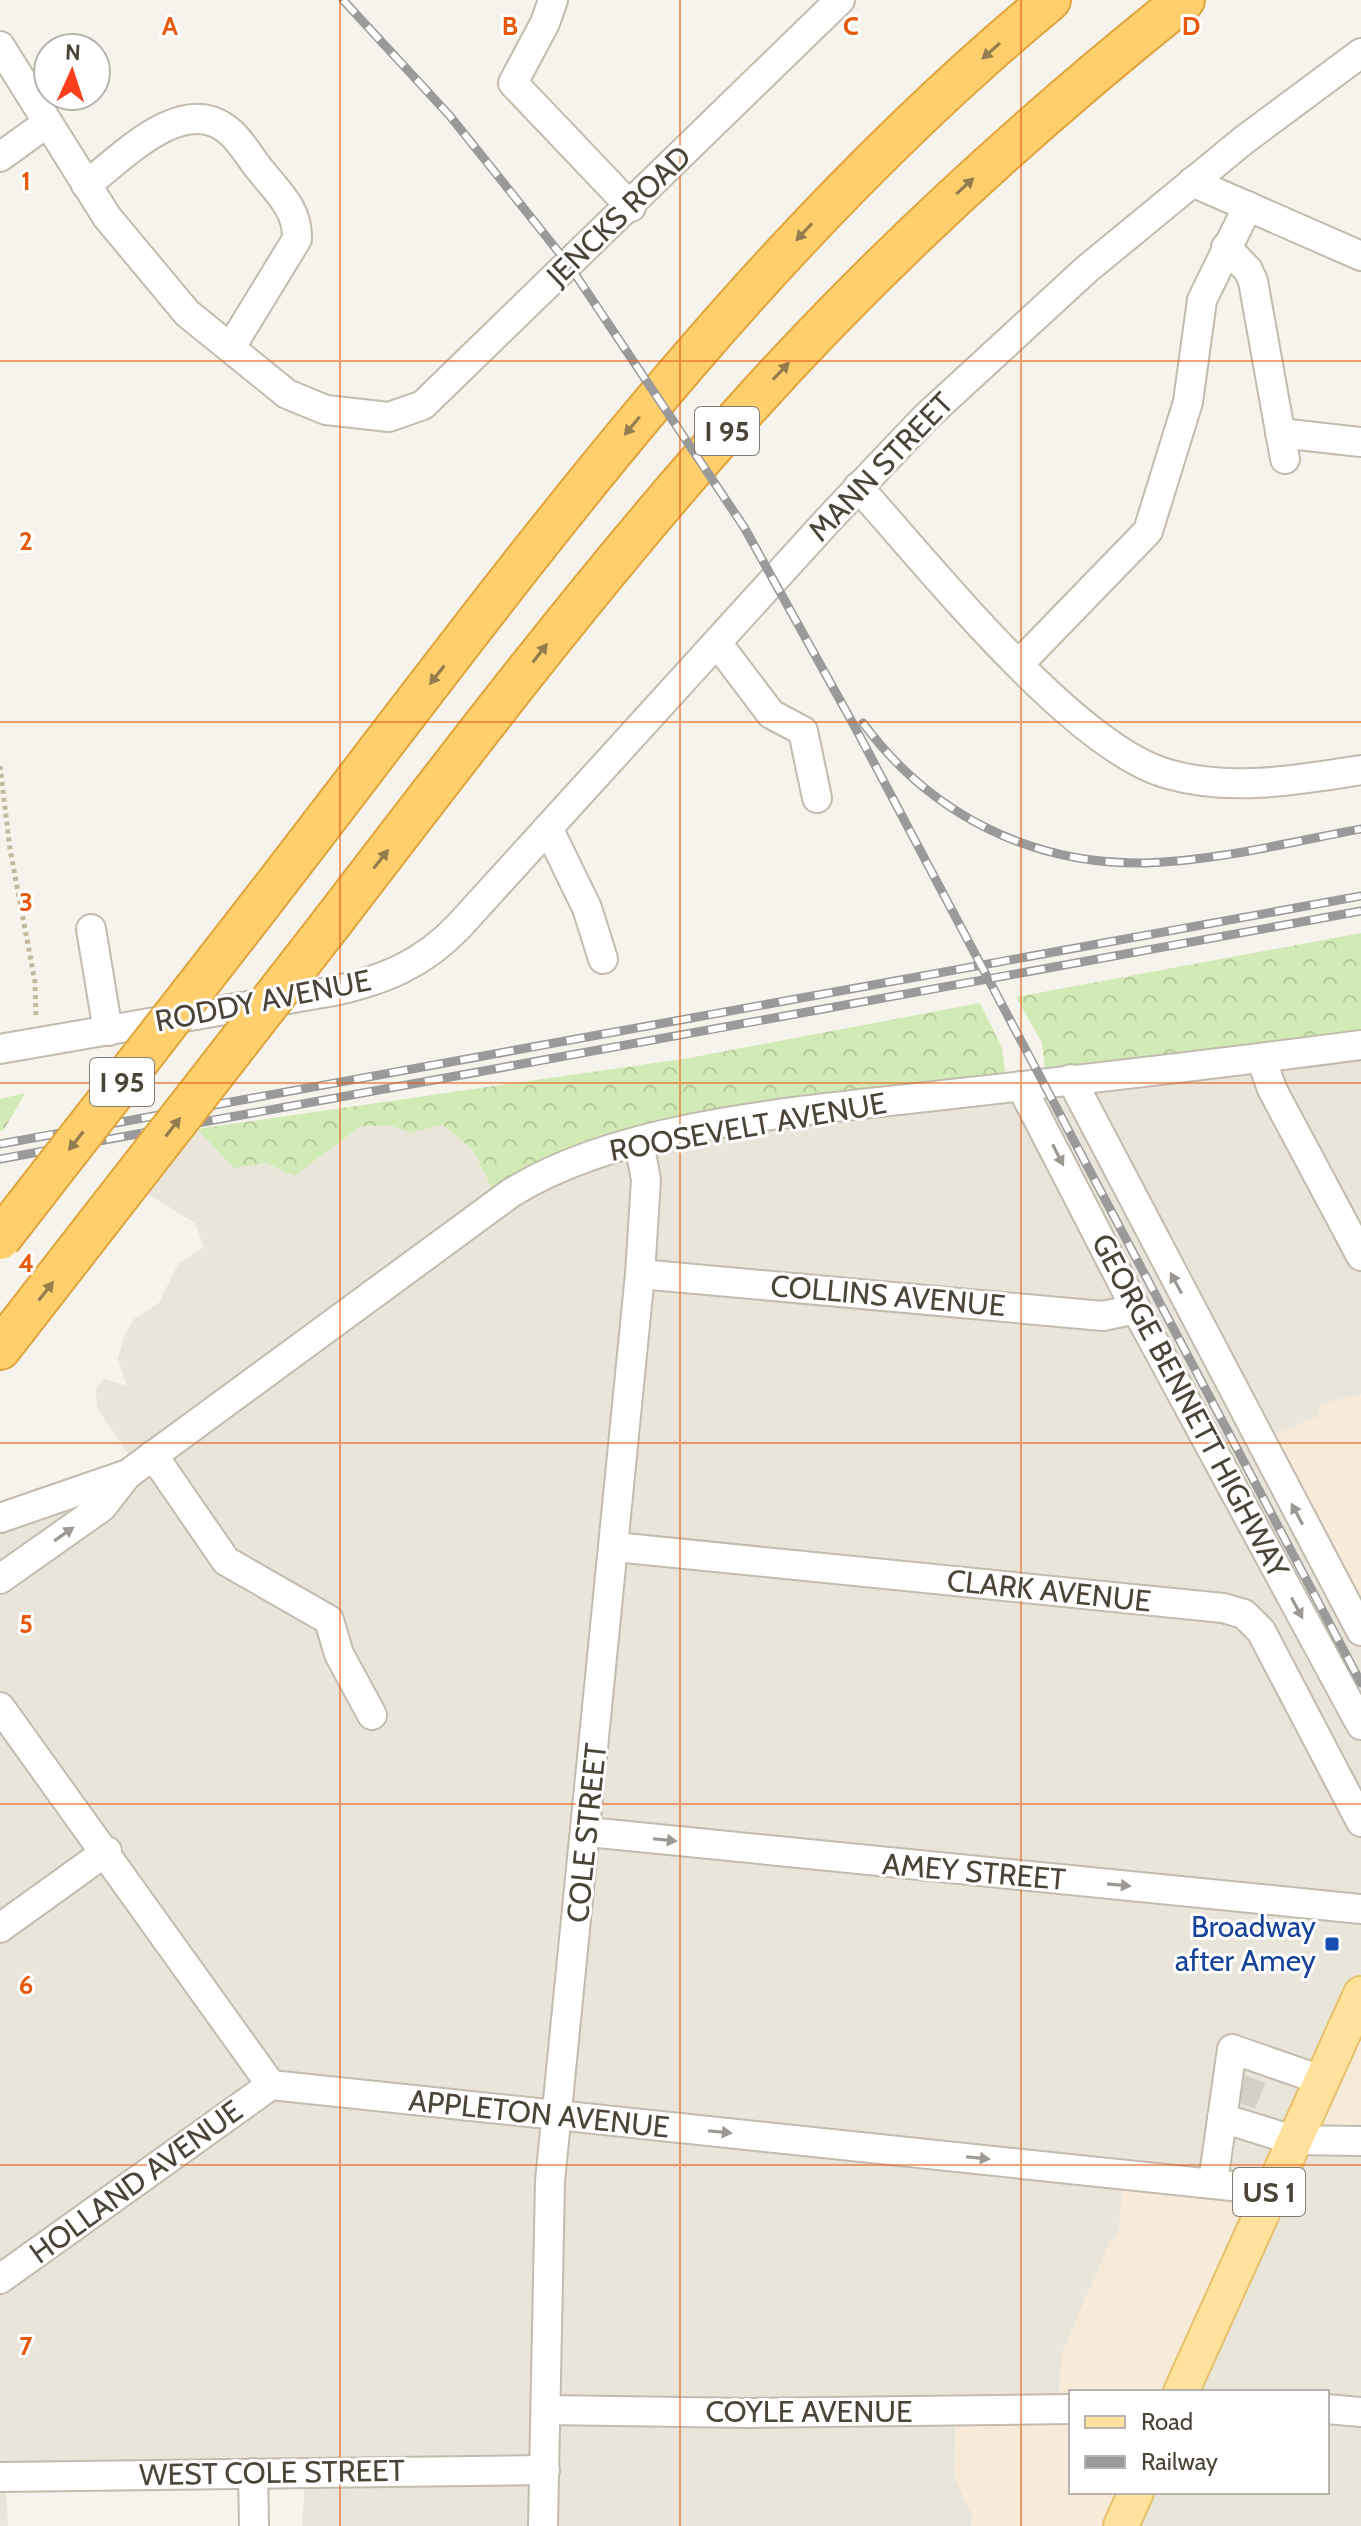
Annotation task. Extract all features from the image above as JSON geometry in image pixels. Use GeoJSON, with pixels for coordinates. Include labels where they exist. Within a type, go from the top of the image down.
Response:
{"type":"FeatureCollection","features":[{"type":"Feature","properties":{"kind":"highway","name":"I 95"},"geometry":{"type":"LineString","coordinates":[[0,1239],[581,488],[690,356],[852,183],[952,86],[1050,0]]}},
{"type":"Feature","properties":{"kind":"highway","name":"I 95"},"geometry":{"type":"LineString","coordinates":[[0,1349],[566,620],[782,370],[971,181],[1064,98],[1184,0]]}},
{"type":"Feature","properties":{"kind":"main road","name":"US 1"},"geometry":{"type":"LineString","coordinates":[[1182,2390],[1361,1994]]}},
{"type":"Feature","properties":{"kind":"main road"},"geometry":{"type":"LineString","coordinates":[[1121,2526],[1135,2494]]}},
{"type":"Feature","properties":{"kind":"street"},"geometry":{"type":"LineString","coordinates":[[553,0],[545,23],[513,83],[631,207]]}},
{"type":"Feature","properties":{"kind":"street","name":"JENCKS ROAD"},"geometry":{"type":"LineString","coordinates":[[231,347],[287,394],[326,410],[389,417],[423,405],[631,207],[840,0]]}},
{"type":"Feature","properties":{"kind":"street"},"geometry":{"type":"LineString","coordinates":[[0,46],[86,185],[141,263],[187,313],[231,347],[292,247],[297,223],[291,207],[227,128],[208,120],[188,118],[165,128],[86,185]]}},
{"type":"Feature","properties":{"kind":"street","name":"MANN STREET"},"geometry":{"type":"LineString","coordinates":[[548,828],[858,487],[1022,326],[1192,182],[1361,53]]}},
{"type":"Feature","properties":{"kind":"street"},"geometry":{"type":"LineString","coordinates":[[0,157],[47,123]]}},
{"type":"Feature","properties":{"kind":"street"},"geometry":{"type":"LineString","coordinates":[[1192,182],[1361,256]]}},
{"type":"Feature","properties":{"kind":"street"},"geometry":{"type":"LineString","coordinates":[[1019,664],[1148,531],[1192,388],[1202,300],[1248,206]]}},
{"type":"Feature","properties":{"kind":"street"},"geometry":{"type":"LineString","coordinates":[[1226,247],[1248,270],[1253,281],[1283,446],[1361,442]]}},
{"type":"Feature","properties":{"kind":"street"},"geometry":{"type":"LineString","coordinates":[[858,487],[1019,664],[1110,747],[1136,764],[1200,781],[1236,783],[1308,779],[1361,770]]}},
{"type":"Feature","properties":{"kind":"street"},"geometry":{"type":"LineString","coordinates":[[718,644],[771,714],[803,731],[817,798]]}},
{"type":"Feature","properties":{"kind":"street"},"geometry":{"type":"LineString","coordinates":[[548,828],[587,908],[603,959]]}},
{"type":"Feature","properties":{"kind":"street","name":"RODDY AVENUE"},"geometry":{"type":"LineString","coordinates":[[0,1049],[334,991],[395,974],[422,960],[448,938],[548,828]]}},
{"type":"Feature","properties":{"kind":"street"},"geometry":{"type":"LineString","coordinates":[[91,929],[108,1031]]}},
{"type":"Feature","properties":{"kind":"street","name":"ROOSEVELT AVENUE"},"geometry":{"type":"LineString","coordinates":[[0,1518],[128,1474],[511,1193],[571,1162],[639,1142],[800,1112],[1361,1045]]}},
{"type":"Feature","properties":{"kind":"street"},"geometry":{"type":"LineString","coordinates":[[1261,1058],[1272,1089],[1361,1256]]}},
{"type":"Feature","properties":{"kind":"street","name":"GEORGE BENNETT HIGHWAY"},"geometry":{"type":"LineString","coordinates":[[1071,1079],[1361,1631]]}},
{"type":"Feature","properties":{"kind":"street","name":"GEORGE BENNETT HIGHWAY"},"geometry":{"type":"LineString","coordinates":[[1021,1086],[1136,1309],[1361,1725]]}},
{"type":"Feature","properties":{"kind":"street","name":"COLE STREET"},"geometry":{"type":"LineString","coordinates":[[543,2526],[550,2181],[588,1832],[640,1274],[646,1180],[639,1142]]}},
{"type":"Feature","properties":{"kind":"street","name":"COLLINS AVENUE"},"geometry":{"type":"LineString","coordinates":[[640,1274],[1103,1316],[1136,1309]]}},
{"type":"Feature","properties":{"kind":"street"},"geometry":{"type":"LineString","coordinates":[[153,1455],[226,1561],[329,1620],[339,1654],[372,1715]]}},
{"type":"Feature","properties":{"kind":"street"},"geometry":{"type":"LineString","coordinates":[[0,1579],[102,1507],[128,1474]]}},
{"type":"Feature","properties":{"kind":"street","name":"CLARK AVENUE"},"geometry":{"type":"LineString","coordinates":[[615,1547],[1223,1608],[1244,1614],[1261,1631],[1361,1822]]}},
{"type":"Feature","properties":{"kind":"street"},"geometry":{"type":"LineString","coordinates":[[0,1707],[107,1851],[271,2085]]}},
{"type":"Feature","properties":{"kind":"street","name":"AMEY STREET"},"geometry":{"type":"LineString","coordinates":[[588,1832],[1361,1909]]}},
{"type":"Feature","properties":{"kind":"street"},"geometry":{"type":"LineString","coordinates":[[0,1928],[107,1851]]}},
{"type":"Feature","properties":{"kind":"street"},"geometry":{"type":"LineString","coordinates":[[1213,2182],[1242,2115],[1232,2049],[1263,2072],[1321,2080]]}},
{"type":"Feature","properties":{"kind":"street","name":"APPLETON AVENUE"},"geometry":{"type":"LineString","coordinates":[[271,2085],[1270,2190]]}},
{"type":"Feature","properties":{"kind":"street","name":"HOLLAND AVENUE"},"geometry":{"type":"LineString","coordinates":[[0,2279],[271,2085]]}},
{"type":"Feature","properties":{"kind":"street"},"geometry":{"type":"LineString","coordinates":[[1242,2115],[1293,2140],[1361,2141]]}},
{"type":"Feature","properties":{"kind":"street","name":"COYLE AVENUE"},"geometry":{"type":"LineString","coordinates":[[546,2410],[750,2413],[1069,2409]]}},
{"type":"Feature","properties":{"kind":"street"},"geometry":{"type":"LineString","coordinates":[[1329,2409],[1361,2412]]}},
{"type":"Feature","properties":{"kind":"street","name":"WEST COLE STREET"},"geometry":{"type":"LineString","coordinates":[[0,2477],[545,2470]]}},
{"type":"Feature","properties":{"kind":"street"},"geometry":{"type":"LineString","coordinates":[[253,2473],[254,2526]]}},
{"type":"Feature","properties":{"kind":"path"},"geometry":{"type":"LineString","coordinates":[[0,766],[10,849],[49,1041]]}},
{"type":"Feature","properties":{"kind":"shaded area"},"geometry":{"type":"Polygon","coordinates":[[[1361,1051],[1361,1394],[1322,1404],[1361,1638],[1361,2526],[1124,2526],[1138,2494],[1329,2494],[1329,2390],[1179,2390],[1123,2183],[1119,2232],[1110,2242],[1057,2415],[954,2477],[973,2516],[971,2526],[302,2526],[305,2484],[6,2485],[8,2526],[0,2526],[0,1526],[143,1475],[98,1410],[95,1390],[105,1379],[127,1386],[118,1359],[124,1336],[134,1319],[159,1303],[178,1264],[204,1247],[195,1223],[137,1187],[197,1129],[234,1167],[266,1163],[293,1176],[360,1127],[390,1125],[410,1132],[443,1125],[473,1150],[502,1209],[558,1180],[648,1151],[1008,1094],[1051,1115],[1048,1095],[1361,1051]]]}},
{"type":"Feature","properties":{"kind":"shaded area"},"geometry":{"type":"Polygon","coordinates":[[[1361,1394],[1361,1638],[1259,1441],[1318,1416],[1321,1404],[1361,1394]]]}},
{"type":"Feature","properties":{"kind":"shaded area"},"geometry":{"type":"Polygon","coordinates":[[[1361,1995],[1361,2151],[1299,2151],[1361,1995]]]}},
{"type":"Feature","properties":{"kind":"shaded area"},"geometry":{"type":"Polygon","coordinates":[[[1123,2183],[1262,2194],[1181,2390],[1069,2390],[1069,2494],[1138,2494],[1124,2526],[971,2526],[973,2516],[954,2477],[955,2424],[1057,2415],[1062,2353],[1110,2242],[1119,2232],[1123,2183]]]}},
{"type":"Feature","properties":{"kind":"green space"},"geometry":{"type":"Polygon","coordinates":[[[1361,933],[1361,1051],[1047,1085],[1042,1043],[1016,997],[1361,933]]]}},
{"type":"Feature","properties":{"kind":"green space"},"geometry":{"type":"Polygon","coordinates":[[[980,1003],[1002,1048],[1008,1094],[648,1151],[558,1180],[502,1209],[473,1150],[443,1125],[410,1133],[390,1125],[360,1127],[294,1176],[266,1163],[234,1168],[197,1129],[689,1058],[980,1003]]]}},
{"type":"Feature","properties":{"kind":"green space"},"geometry":{"type":"Polygon","coordinates":[[[25,1093],[4,1130],[0,1131],[0,1099],[25,1093]]]}},
{"type":"Feature","properties":{"kind":"tunnel"},"geometry":{"type":"LineString","coordinates":[[1242,2104],[1253,2076]]}},
{"type":"Feature","properties":{"kind":"railway"},"geometry":{"type":"LineString","coordinates":[[343,0],[450,116],[569,265],[744,527],[856,729],[1361,1683]]}},
{"type":"Feature","properties":{"kind":"railway"},"geometry":{"type":"LineString","coordinates":[[863,723],[919,784],[952,808],[986,828],[1023,844],[1062,855],[1103,861],[1172,861],[1226,855],[1361,829]]}},
{"type":"Feature","properties":{"kind":"railway"},"geometry":{"type":"LineString","coordinates":[[0,1144],[1361,896]]}},
{"type":"Feature","properties":{"kind":"railway"},"geometry":{"type":"LineString","coordinates":[[0,1159],[1361,911]]}},
{"type":"Feature","properties":{"kind":"place","name":"Broadway after Amey"},"geometry":{"type":"Point","coordinates":[1332,1944]}}]}
